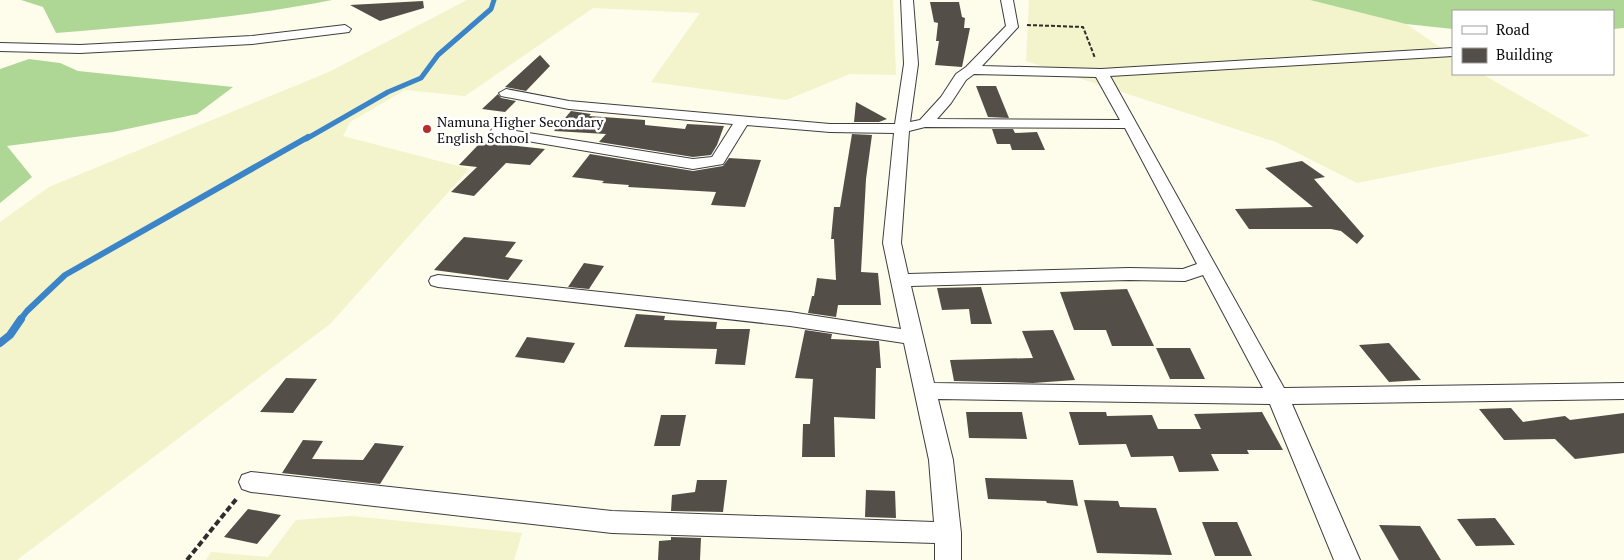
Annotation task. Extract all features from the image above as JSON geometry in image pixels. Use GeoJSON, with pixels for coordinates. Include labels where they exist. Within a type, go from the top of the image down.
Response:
{"type":"FeatureCollection","features":[{"type":"Feature","properties":{"kind":"street"},"geometry":{"type":"LineString","coordinates":[[907,0],[911,64],[901,129],[892,243],[941,460],[948,534],[948,560]]}},
{"type":"Feature","properties":{"kind":"street"},"geometry":{"type":"LineString","coordinates":[[925,123],[946,100],[961,77],[971,70],[1012,27],[1008,0]]}},
{"type":"Feature","properties":{"kind":"street"},"geometry":{"type":"LineString","coordinates":[[0,47],[80,49],[223,42],[345,29]]}},
{"type":"Feature","properties":{"kind":"street"},"geometry":{"type":"LineString","coordinates":[[971,70],[1101,73],[1452,52]]}},
{"type":"Feature","properties":{"kind":"street"},"geometry":{"type":"LineString","coordinates":[[1101,73],[1278,396],[1347,560]]}},
{"type":"Feature","properties":{"kind":"street"},"geometry":{"type":"LineString","coordinates":[[506,93],[569,105],[830,128],[901,129],[925,123],[1130,124]]}},
{"type":"Feature","properties":{"kind":"street"},"geometry":{"type":"LineString","coordinates":[[497,132],[693,164],[717,161],[743,119]]}},
{"type":"Feature","properties":{"kind":"street"},"geometry":{"type":"LineString","coordinates":[[900,280],[1129,274],[1185,275],[1208,266]]}},
{"type":"Feature","properties":{"kind":"street"},"geometry":{"type":"LineString","coordinates":[[438,281],[790,319],[914,338]]}},
{"type":"Feature","properties":{"kind":"street"},"geometry":{"type":"LineString","coordinates":[[925,391],[1278,396],[1624,391]]}},
{"type":"Feature","properties":{"kind":"street"},"geometry":{"type":"LineString","coordinates":[[251,482],[612,522],[948,534]]}},
{"type":"Feature","properties":{"kind":"path"},"geometry":{"type":"LineString","coordinates":[[1012,24],[1083,27],[1101,73]]}},
{"type":"Feature","properties":{"kind":"path"},"geometry":{"type":"LineString","coordinates":[[186,560],[251,482]]}},
{"type":"Feature","properties":{"kind":"green space"},"geometry":{"type":"Polygon","coordinates":[[[21,0],[332,0],[264,12],[56,33],[43,7],[21,0]]]}},
{"type":"Feature","properties":{"kind":"green space"},"geometry":{"type":"Polygon","coordinates":[[[467,0],[893,0],[896,75],[850,74],[786,100],[651,82],[700,13],[593,8],[465,96],[405,90],[350,122],[343,136],[469,169],[330,324],[17,560],[0,560],[0,222],[49,187],[329,72],[467,0]]]}},
{"type":"Feature","properties":{"kind":"green space"},"geometry":{"type":"Polygon","coordinates":[[[1029,0],[1310,0],[1406,24],[1452,55],[1452,75],[1484,75],[1590,136],[1357,183],[1276,142],[1026,61],[1029,0]]]}},
{"type":"Feature","properties":{"kind":"green space"},"geometry":{"type":"Polygon","coordinates":[[[1310,0],[1624,0],[1624,28],[1614,29],[1614,10],[1452,10],[1452,29],[1406,24],[1310,0]]]}},
{"type":"Feature","properties":{"kind":"green space"},"geometry":{"type":"Polygon","coordinates":[[[29,59],[60,63],[78,71],[233,87],[197,114],[113,132],[7,146],[32,177],[0,203],[0,69],[29,59]]]}},
{"type":"Feature","properties":{"kind":"green space"},"geometry":{"type":"Polygon","coordinates":[[[351,516],[522,533],[514,560],[206,560],[211,552],[268,557],[296,520],[351,516]]]}},
{"type":"Feature","properties":{"kind":"building"},"geometry":{"type":"Polygon","coordinates":[[[423,1],[424,8],[380,21],[350,5],[423,1]]]}},
{"type":"Feature","properties":{"kind":"building"},"geometry":{"type":"Polygon","coordinates":[[[930,2],[959,2],[962,17],[965,18],[964,28],[970,28],[962,67],[935,65],[939,41],[936,41],[938,23],[934,22],[930,2]]]}},
{"type":"Feature","properties":{"kind":"building"},"geometry":{"type":"Polygon","coordinates":[[[540,55],[550,66],[526,91],[505,87],[540,55]]]}},
{"type":"Feature","properties":{"kind":"building"},"geometry":{"type":"Polygon","coordinates":[[[976,86],[996,86],[1009,118],[988,117],[976,86]]]}},
{"type":"Feature","properties":{"kind":"building"},"geometry":{"type":"Polygon","coordinates":[[[498,94],[501,98],[516,101],[505,112],[482,109],[498,94]]]}},
{"type":"Feature","properties":{"kind":"building"},"geometry":{"type":"Polygon","coordinates":[[[856,102],[887,119],[879,122],[854,122],[856,102]]]}},
{"type":"Feature","properties":{"kind":"building"},"geometry":{"type":"Polygon","coordinates":[[[571,111],[591,114],[589,116],[645,120],[645,125],[685,129],[687,124],[724,126],[711,155],[693,157],[599,142],[606,134],[554,131],[571,111]]]}},
{"type":"Feature","properties":{"kind":"building"},"geometry":{"type":"Polygon","coordinates":[[[992,129],[1013,129],[1015,133],[1037,132],[1045,150],[1012,150],[1010,144],[997,144],[992,129]]]}},
{"type":"Feature","properties":{"kind":"building"},"geometry":{"type":"Polygon","coordinates":[[[852,134],[872,135],[866,179],[861,272],[878,273],[881,305],[838,305],[836,317],[808,313],[812,296],[814,296],[817,278],[836,280],[834,239],[831,239],[834,207],[840,207],[852,134]]]}},
{"type":"Feature","properties":{"kind":"building"},"geometry":{"type":"Polygon","coordinates":[[[481,142],[545,149],[530,165],[506,163],[474,196],[451,192],[477,167],[459,165],[481,142]]]}},
{"type":"Feature","properties":{"kind":"building"},"geometry":{"type":"Polygon","coordinates":[[[590,154],[693,171],[723,166],[729,158],[761,160],[745,207],[711,205],[716,192],[628,187],[629,185],[602,183],[604,181],[572,177],[590,154]]]}},
{"type":"Feature","properties":{"kind":"building"},"geometry":{"type":"Polygon","coordinates":[[[1302,161],[1325,177],[1314,179],[1364,236],[1357,244],[1341,231],[1331,229],[1249,229],[1235,209],[1313,207],[1265,168],[1302,161]]]}},
{"type":"Feature","properties":{"kind":"building"},"geometry":{"type":"Polygon","coordinates":[[[464,237],[516,242],[505,257],[523,260],[508,280],[434,270],[464,237]]]}},
{"type":"Feature","properties":{"kind":"building"},"geometry":{"type":"Polygon","coordinates":[[[584,263],[604,266],[589,289],[568,287],[584,263]]]}},
{"type":"Feature","properties":{"kind":"building"},"geometry":{"type":"Polygon","coordinates":[[[981,287],[992,324],[971,324],[969,309],[942,310],[937,288],[981,287]]]}},
{"type":"Feature","properties":{"kind":"building"},"geometry":{"type":"Polygon","coordinates":[[[1127,289],[1154,346],[1112,346],[1106,330],[1074,330],[1060,292],[1127,289]]]}},
{"type":"Feature","properties":{"kind":"building"},"geometry":{"type":"Polygon","coordinates":[[[636,314],[665,316],[664,320],[717,322],[716,329],[750,329],[745,365],[715,364],[717,349],[624,347],[636,314]]]}},
{"type":"Feature","properties":{"kind":"building"},"geometry":{"type":"Polygon","coordinates":[[[805,330],[832,334],[831,339],[879,341],[881,368],[876,368],[875,419],[834,417],[835,457],[802,457],[803,424],[810,424],[813,379],[795,378],[805,330]]]}},
{"type":"Feature","properties":{"kind":"building"},"geometry":{"type":"Polygon","coordinates":[[[1053,330],[1075,380],[1033,383],[954,381],[950,360],[1033,358],[1022,331],[1053,330]]]}},
{"type":"Feature","properties":{"kind":"building"},"geometry":{"type":"Polygon","coordinates":[[[527,337],[575,343],[564,363],[515,357],[527,337]]]}},
{"type":"Feature","properties":{"kind":"building"},"geometry":{"type":"Polygon","coordinates":[[[1389,343],[1421,380],[1389,382],[1359,345],[1389,343]]]}},
{"type":"Feature","properties":{"kind":"building"},"geometry":{"type":"Polygon","coordinates":[[[1156,348],[1190,348],[1205,379],[1170,379],[1156,348]]]}},
{"type":"Feature","properties":{"kind":"building"},"geometry":{"type":"Polygon","coordinates":[[[286,378],[317,379],[293,413],[260,412],[286,378]]]}},
{"type":"Feature","properties":{"kind":"building"},"geometry":{"type":"Polygon","coordinates":[[[1511,408],[1523,422],[1565,416],[1570,420],[1624,413],[1624,453],[1575,459],[1555,439],[1504,440],[1479,409],[1511,408]]]}},
{"type":"Feature","properties":{"kind":"building"},"geometry":{"type":"Polygon","coordinates":[[[966,412],[1022,412],[1027,439],[969,438],[966,412]]]}},
{"type":"Feature","properties":{"kind":"building"},"geometry":{"type":"Polygon","coordinates":[[[1069,412],[1106,412],[1107,416],[1152,415],[1158,429],[1201,429],[1194,414],[1262,412],[1283,450],[1247,450],[1249,454],[1211,454],[1219,471],[1179,472],[1173,456],[1131,457],[1126,444],[1079,445],[1069,412]]]}},
{"type":"Feature","properties":{"kind":"building"},"geometry":{"type":"Polygon","coordinates":[[[661,415],[686,415],[680,446],[654,446],[661,415]]]}},
{"type":"Feature","properties":{"kind":"building"},"geometry":{"type":"Polygon","coordinates":[[[303,440],[323,441],[312,459],[363,460],[375,443],[404,446],[380,484],[282,473],[303,440]]]}},
{"type":"Feature","properties":{"kind":"building"},"geometry":{"type":"Polygon","coordinates":[[[985,478],[1073,480],[1078,506],[1047,503],[1046,501],[988,499],[985,478]]]}},
{"type":"Feature","properties":{"kind":"building"},"geometry":{"type":"Polygon","coordinates":[[[697,480],[727,480],[723,512],[671,511],[672,495],[695,492],[697,480]]]}},
{"type":"Feature","properties":{"kind":"building"},"geometry":{"type":"Polygon","coordinates":[[[866,490],[895,491],[896,518],[865,517],[866,490]]]}},
{"type":"Feature","properties":{"kind":"building"},"geometry":{"type":"Polygon","coordinates":[[[1084,500],[1118,501],[1120,507],[1156,508],[1172,555],[1097,553],[1084,500]]]}},
{"type":"Feature","properties":{"kind":"building"},"geometry":{"type":"Polygon","coordinates":[[[248,509],[281,515],[257,544],[224,537],[248,509]]]}},
{"type":"Feature","properties":{"kind":"building"},"geometry":{"type":"Polygon","coordinates":[[[1495,518],[1515,545],[1476,546],[1457,519],[1495,518]]]}},
{"type":"Feature","properties":{"kind":"building"},"geometry":{"type":"Polygon","coordinates":[[[1202,522],[1237,522],[1252,556],[1215,556],[1202,522]]]}},
{"type":"Feature","properties":{"kind":"building"},"geometry":{"type":"Polygon","coordinates":[[[1379,525],[1420,526],[1441,560],[1399,560],[1379,525]]]}},
{"type":"Feature","properties":{"kind":"building"},"geometry":{"type":"Polygon","coordinates":[[[671,537],[701,538],[700,560],[658,560],[659,541],[671,540],[671,537]]]}},
{"type":"Feature","properties":{"kind":"waterway"},"geometry":{"type":"LineString","coordinates":[[306,139],[388,92],[421,78],[438,55],[491,9],[494,0]]}},
{"type":"Feature","properties":{"kind":"waterway"},"geometry":{"type":"LineString","coordinates":[[20,320],[65,275],[308,137]]}},
{"type":"Feature","properties":{"kind":"waterway"},"geometry":{"type":"LineString","coordinates":[[0,343],[10,335],[21,319]]}},
{"type":"Feature","properties":{"kind":"place","name":"Namuna Higher Secondary English School"},"geometry":{"type":"Point","coordinates":[427,129]}}]}
